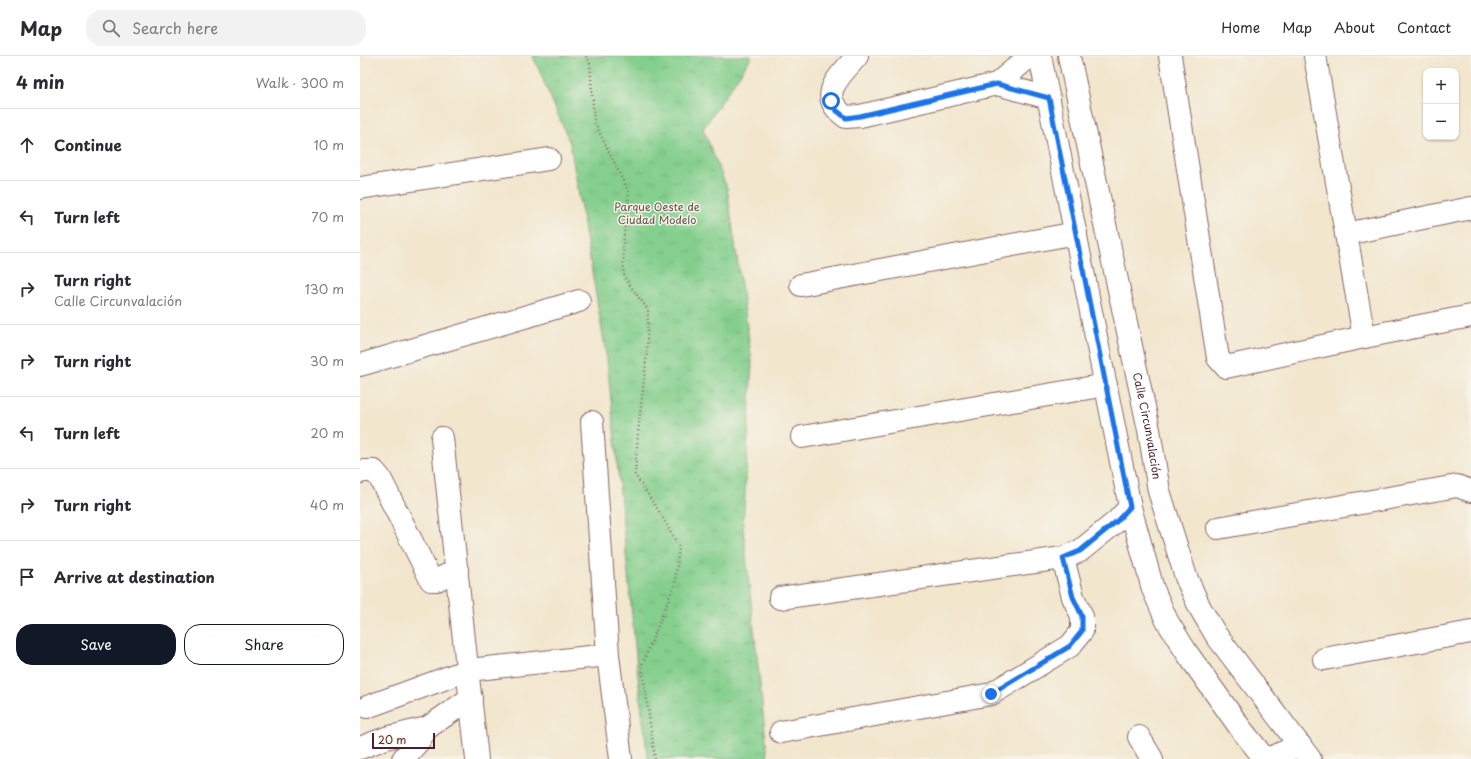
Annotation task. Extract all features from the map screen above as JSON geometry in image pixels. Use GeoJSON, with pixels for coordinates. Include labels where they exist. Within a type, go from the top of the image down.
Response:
{"type":"FeatureCollection","features":[{"type":"Feature","properties":{"kind":"street"},"geometry":{"type":"LineString","coordinates":[[857,56],[832,86],[831,101],[836,110],[846,118],[997,84],[1030,56]]}},
{"type":"Feature","properties":{"kind":"street"},"geometry":{"type":"LineString","coordinates":[[1170,56],[1218,358],[1226,368],[1364,336],[1471,316]]}},
{"type":"Feature","properties":{"kind":"street"},"geometry":{"type":"LineString","coordinates":[[1315,56],[1364,336]]}},
{"type":"Feature","properties":{"kind":"street"},"geometry":{"type":"LineString","coordinates":[[1070,63],[1042,65],[1130,507],[1153,589],[1167,621],[1241,729],[1265,759]]}},
{"type":"Feature","properties":{"kind":"street","name":"Calle Circunvalación"},"geometry":{"type":"LineString","coordinates":[[1070,63],[1147,422],[1159,491],[1186,577],[1200,608],[1216,635],[1305,752]]}},
{"type":"Feature","properties":{"kind":"street"},"geometry":{"type":"LineString","coordinates":[[997,84],[1049,98]]}},
{"type":"Feature","properties":{"kind":"street"},"geometry":{"type":"LineString","coordinates":[[360,188],[549,159]]}},
{"type":"Feature","properties":{"kind":"street"},"geometry":{"type":"LineString","coordinates":[[1346,234],[1471,208]]}},
{"type":"Feature","properties":{"kind":"street"},"geometry":{"type":"LineString","coordinates":[[801,285],[1076,233]]}},
{"type":"Feature","properties":{"kind":"street"},"geometry":{"type":"LineString","coordinates":[[360,365],[579,301]]}},
{"type":"Feature","properties":{"kind":"street"},"geometry":{"type":"LineString","coordinates":[[802,437],[1106,385]]}},
{"type":"Feature","properties":{"kind":"street"},"geometry":{"type":"LineString","coordinates":[[592,422],[608,655],[621,759]]}},
{"type":"Feature","properties":{"kind":"street"},"geometry":{"type":"LineString","coordinates":[[442,438],[478,759]]}},
{"type":"Feature","properties":{"kind":"street"},"geometry":{"type":"LineString","coordinates":[[360,472],[374,471],[380,478],[431,580],[437,580],[457,570]]}},
{"type":"Feature","properties":{"kind":"street"},"geometry":{"type":"LineString","coordinates":[[1218,528],[1457,486],[1471,491]]}},
{"type":"Feature","properties":{"kind":"street"},"geometry":{"type":"LineString","coordinates":[[780,598],[1063,558],[1080,551],[1117,521],[1130,507]]}},
{"type":"Feature","properties":{"kind":"street"},"geometry":{"type":"LineString","coordinates":[[782,732],[991,694],[1070,646],[1082,631],[1082,616],[1073,597],[1063,558]]}},
{"type":"Feature","properties":{"kind":"street"},"geometry":{"type":"LineString","coordinates":[[1324,659],[1471,632]]}},
{"type":"Feature","properties":{"kind":"street"},"geometry":{"type":"LineString","coordinates":[[368,707],[468,670],[608,655]]}},
{"type":"Feature","properties":{"kind":"street"},"geometry":{"type":"LineString","coordinates":[[360,748],[386,738],[427,728],[471,698]]}},
{"type":"Feature","properties":{"kind":"street"},"geometry":{"type":"LineString","coordinates":[[403,759],[418,742],[427,728]]}},
{"type":"Feature","properties":{"kind":"street"},"geometry":{"type":"LineString","coordinates":[[1139,737],[1152,759]]}},
{"type":"Feature","properties":{"kind":"street"},"geometry":{"type":"LineString","coordinates":[[1268,759],[1305,752]]}},
{"type":"Feature","properties":{"kind":"path"},"geometry":{"type":"LineString","coordinates":[[586,56],[590,64],[594,121],[630,193],[623,244],[624,277],[648,310],[647,353],[635,475],[660,513],[679,548],[675,584],[642,665],[655,759]]}},
{"type":"Feature","properties":{"kind":"green space","name":"Parque Oeste de Ciudad Modelo"},"geometry":{"type":"Polygon","coordinates":[[[533,56],[752,56],[703,129],[727,188],[752,362],[743,528],[768,759],[648,759],[640,697],[607,359],[570,143],[533,56]]]}},
{"type":"Feature","properties":{"kind":"route"},"geometry":{"type":"LineString","coordinates":[[831,101],[836,110],[846,118],[997,84],[1049,98],[1130,507],[1117,521],[1080,551],[1063,558],[1073,597],[1082,616],[1082,631],[1070,646],[991,694]]}}]}
